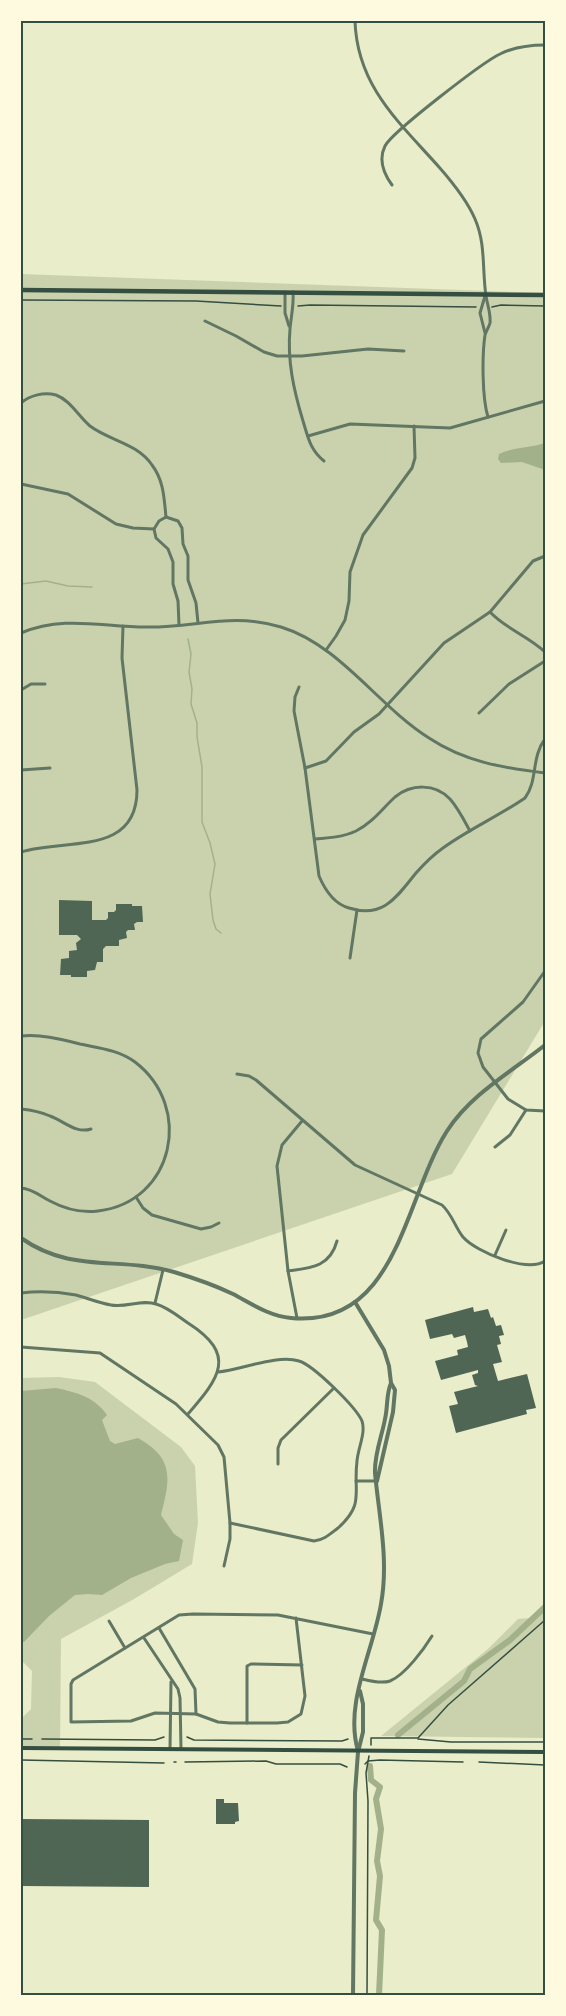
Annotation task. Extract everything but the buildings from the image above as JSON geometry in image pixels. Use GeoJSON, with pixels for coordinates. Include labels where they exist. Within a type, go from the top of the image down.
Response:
{"type":"FeatureCollection","features":[{"type":"Feature","properties":{"kind":"main road"},"geometry":{"type":"LineString","coordinates":[[21,290],[545,295]]}},
{"type":"Feature","properties":{"kind":"main road"},"geometry":{"type":"LineString","coordinates":[[21,1748],[545,1752]]}},
{"type":"Feature","properties":{"kind":"street"},"geometry":{"type":"LineString","coordinates":[[355,21],[359,52],[368,80],[385,105],[455,187],[473,214],[481,237],[485,270],[490,323],[485,334]]}},
{"type":"Feature","properties":{"kind":"street"},"geometry":{"type":"LineString","coordinates":[[392,185],[382,166],[383,152],[390,140],[404,127],[494,57],[512,49],[545,45]]}},
{"type":"Feature","properties":{"kind":"street"},"geometry":{"type":"LineString","coordinates":[[285,292],[285,314],[290,327]]}},
{"type":"Feature","properties":{"kind":"street"},"geometry":{"type":"LineString","coordinates":[[293,292],[290,327],[293,389],[314,453],[324,461]]}},
{"type":"Feature","properties":{"kind":"street"},"geometry":{"type":"LineString","coordinates":[[486,295],[480,313],[485,334],[484,400],[488,417]]}},
{"type":"Feature","properties":{"kind":"street"},"geometry":{"type":"LineString","coordinates":[[205,321],[264,352],[277,356],[368,349],[404,351]]}},
{"type":"Feature","properties":{"kind":"street"},"geometry":{"type":"LineString","coordinates":[[21,403],[34,396],[56,396],[65,401],[96,429],[142,454],[153,465],[160,480],[166,517]]}},
{"type":"Feature","properties":{"kind":"street"},"geometry":{"type":"LineString","coordinates":[[308,436],[350,424],[445,429],[545,401]]}},
{"type":"Feature","properties":{"kind":"street"},"geometry":{"type":"LineString","coordinates":[[326,650],[345,620],[349,601],[350,572],[363,535],[412,468],[415,458],[414,426]]}},
{"type":"Feature","properties":{"kind":"street"},"geometry":{"type":"LineString","coordinates":[[21,483],[68,494],[116,525],[154,529]]}},
{"type":"Feature","properties":{"kind":"street"},"geometry":{"type":"LineString","coordinates":[[179,625],[178,601],[173,584],[173,562],[168,549],[156,538],[154,529],[159,520],[166,517],[177,521],[182,528],[183,544],[188,556],[188,580],[196,603],[198,622]]}},
{"type":"Feature","properties":{"kind":"street"},"geometry":{"type":"LineString","coordinates":[[305,768],[326,761],[354,732],[371,721],[387,706],[444,643],[490,612],[533,561],[545,556]]}},
{"type":"Feature","properties":{"kind":"street"},"geometry":{"type":"LineString","coordinates":[[490,612],[502,624],[532,641],[545,652]]}},
{"type":"Feature","properties":{"kind":"street"},"geometry":{"type":"LineString","coordinates":[[21,633],[60,622],[153,627],[236,620],[265,622],[294,632],[326,650],[387,706],[428,738],[459,755],[489,765],[545,773]]}},
{"type":"Feature","properties":{"kind":"street"},"geometry":{"type":"LineString","coordinates":[[21,852],[107,839],[124,828],[132,815],[136,805],[137,790],[122,658],[123,626]]}},
{"type":"Feature","properties":{"kind":"street"},"geometry":{"type":"LineString","coordinates":[[479,713],[509,684],[545,661]]}},
{"type":"Feature","properties":{"kind":"street"},"geometry":{"type":"LineString","coordinates":[[21,690],[31,684],[45,684]]}},
{"type":"Feature","properties":{"kind":"street"},"geometry":{"type":"LineString","coordinates":[[299,687],[294,706],[305,768],[319,876],[323,886],[335,901],[357,910],[372,910],[385,906],[396,898],[431,857],[525,798],[531,788],[537,751],[545,739]]}},
{"type":"Feature","properties":{"kind":"street"},"geometry":{"type":"LineString","coordinates":[[21,770],[51,768]]}},
{"type":"Feature","properties":{"kind":"street"},"geometry":{"type":"LineString","coordinates":[[315,839],[342,836],[357,830],[373,820],[403,791],[417,787],[436,790],[447,796],[470,831]]}},
{"type":"Feature","properties":{"kind":"street"},"geometry":{"type":"LineString","coordinates":[[350,958],[357,910]]}},
{"type":"Feature","properties":{"kind":"street"},"geometry":{"type":"LineString","coordinates":[[545,971],[523,1002],[486,1034],[479,1043],[478,1053],[480,1063],[508,1099],[526,1110],[545,1111]]}},
{"type":"Feature","properties":{"kind":"street"},"geometry":{"type":"LineString","coordinates":[[21,1036],[39,1035],[116,1052],[136,1063],[154,1080],[166,1106],[170,1129],[169,1144],[160,1168],[148,1185],[136,1197],[105,1210],[85,1211],[65,1208],[30,1190],[21,1188]]}},
{"type":"Feature","properties":{"kind":"street"},"geometry":{"type":"LineString","coordinates":[[21,1238],[41,1250],[64,1259],[163,1269],[188,1276],[278,1316],[312,1318],[328,1315],[355,1302],[372,1286],[384,1270],[446,1133],[464,1109],[545,1045]]}},
{"type":"Feature","properties":{"kind":"street"},"geometry":{"type":"LineString","coordinates":[[237,1074],[253,1078],[355,1165],[442,1205],[460,1233],[471,1243],[522,1265],[545,1261]]}},
{"type":"Feature","properties":{"kind":"street"},"geometry":{"type":"LineString","coordinates":[[21,1109],[53,1117],[75,1129],[91,1129]]}},
{"type":"Feature","properties":{"kind":"street"},"geometry":{"type":"LineString","coordinates":[[495,1147],[510,1134],[526,1110]]}},
{"type":"Feature","properties":{"kind":"street"},"geometry":{"type":"LineString","coordinates":[[297,1318],[288,1271],[277,1166],[282,1145],[302,1121]]}},
{"type":"Feature","properties":{"kind":"street"},"geometry":{"type":"LineString","coordinates":[[136,1197],[149,1213],[204,1229],[219,1223]]}},
{"type":"Feature","properties":{"kind":"street"},"geometry":{"type":"LineString","coordinates":[[495,1255],[506,1230]]}},
{"type":"Feature","properties":{"kind":"street"},"geometry":{"type":"LineString","coordinates":[[288,1271],[312,1268],[320,1264],[332,1255],[337,1241]]}},
{"type":"Feature","properties":{"kind":"street"},"geometry":{"type":"LineString","coordinates":[[155,1303],[163,1269]]}},
{"type":"Feature","properties":{"kind":"street"},"geometry":{"type":"LineString","coordinates":[[21,1293],[73,1295],[112,1305],[155,1303],[204,1333],[212,1342],[218,1362],[218,1372],[214,1382],[188,1414]]}},
{"type":"Feature","properties":{"kind":"street"},"geometry":{"type":"LineString","coordinates":[[355,1302],[384,1350],[391,1383],[375,1473],[384,1564],[381,1605],[354,1705],[354,1739],[358,1752]]}},
{"type":"Feature","properties":{"kind":"street"},"geometry":{"type":"LineString","coordinates":[[21,1347],[100,1353],[167,1397],[188,1414],[224,1457],[230,1523],[230,1539],[225,1566]]}},
{"type":"Feature","properties":{"kind":"street"},"geometry":{"type":"LineString","coordinates":[[218,1372],[283,1360],[302,1361],[354,1408],[363,1429],[357,1460],[356,1505],[353,1512],[326,1538],[309,1540],[230,1523]]}},
{"type":"Feature","properties":{"kind":"street"},"geometry":{"type":"LineString","coordinates":[[278,1464],[278,1448],[281,1440],[333,1388]]}},
{"type":"Feature","properties":{"kind":"street"},"geometry":{"type":"LineString","coordinates":[[356,1481],[377,1481]]}},
{"type":"Feature","properties":{"kind":"street"},"geometry":{"type":"LineString","coordinates":[[296,1618],[306,1696],[301,1714],[288,1722],[218,1722],[196,1714],[154,1713],[131,1721],[70,1722],[73,1680],[179,1615],[278,1614],[374,1635]]}},
{"type":"Feature","properties":{"kind":"street"},"geometry":{"type":"LineString","coordinates":[[109,1622],[125,1649]]}},
{"type":"Feature","properties":{"kind":"street"},"geometry":{"type":"LineString","coordinates":[[159,1628],[195,1689],[196,1714]]}},
{"type":"Feature","properties":{"kind":"street"},"geometry":{"type":"LineString","coordinates":[[362,1679],[384,1682],[394,1678],[423,1650],[432,1636]]}},
{"type":"Feature","properties":{"kind":"street"},"geometry":{"type":"LineString","coordinates":[[144,1638],[177,1689],[180,1698],[181,1749]]}},
{"type":"Feature","properties":{"kind":"street"},"geometry":{"type":"LineString","coordinates":[[247,1723],[247,1666],[251,1664],[302,1665]]}},
{"type":"Feature","properties":{"kind":"street"},"geometry":{"type":"LineString","coordinates":[[170,1749],[171,1682]]}},
{"type":"Feature","properties":{"kind":"street"},"geometry":{"type":"LineString","coordinates":[[353,1995],[353,1868],[358,1752],[363,1732],[363,1704],[360,1689]]}},
{"type":"Feature","properties":{"kind":"path"},"geometry":{"type":"LineString","coordinates":[[417,1738],[448,1705],[545,1620]]}},
{"type":"Feature","properties":{"kind":"path"},"geometry":{"type":"LineString","coordinates":[[42,1739],[155,1740],[164,1737]]}},
{"type":"Feature","properties":{"kind":"path"},"geometry":{"type":"LineString","coordinates":[[187,1737],[194,1740],[342,1741],[348,1739]]}},
{"type":"Feature","properties":{"kind":"path"},"geometry":{"type":"LineString","coordinates":[[371,1738],[417,1738],[451,1742],[545,1742]]}},
{"type":"Feature","properties":{"kind":"path"},"geometry":{"type":"LineString","coordinates":[[21,1739],[32,1739]]}},
{"type":"Feature","properties":{"kind":"path"},"geometry":{"type":"LineString","coordinates":[[21,1760],[164,1763]]}},
{"type":"Feature","properties":{"kind":"path"},"geometry":{"type":"LineString","coordinates":[[365,1764],[368,1761],[380,1760],[463,1762]]}},
{"type":"Feature","properties":{"kind":"path"},"geometry":{"type":"LineString","coordinates":[[185,1762],[266,1761],[276,1764],[340,1764],[347,1767]]}},
{"type":"Feature","properties":{"kind":"path"},"geometry":{"type":"LineString","coordinates":[[367,1995],[368,1801],[366,1773],[368,1761]]}},
{"type":"Feature","properties":{"kind":"path"},"geometry":{"type":"LineString","coordinates":[[479,1762],[545,1764]]}},
{"type":"Feature","properties":{"kind":"shaded area"},"geometry":{"type":"Polygon","coordinates":[[[21,274],[545,293],[545,1021],[452,1174],[21,1320],[21,274]]]}},
{"type":"Feature","properties":{"kind":"shaded area"},"geometry":{"type":"Polygon","coordinates":[[[545,443],[545,470],[522,462],[501,463],[498,459],[499,454],[504,452],[545,443]]]}},
{"type":"Feature","properties":{"kind":"shaded area"},"geometry":{"type":"Polygon","coordinates":[[[59,1377],[95,1382],[181,1447],[195,1466],[198,1523],[192,1564],[61,1639],[60,1748],[21,1748],[21,1719],[31,1709],[32,1671],[21,1660],[21,1378],[59,1377]]]}},
{"type":"Feature","properties":{"kind":"shaded area"},"geometry":{"type":"Polygon","coordinates":[[[56,1388],[84,1396],[97,1404],[107,1415],[102,1420],[110,1441],[115,1444],[138,1438],[158,1454],[167,1471],[161,1515],[174,1534],[183,1540],[179,1561],[165,1564],[131,1578],[102,1595],[75,1595],[49,1616],[24,1642],[21,1642],[21,1391],[56,1388]]]}},
{"type":"Feature","properties":{"kind":"shaded area"},"geometry":{"type":"Polygon","coordinates":[[[545,1603],[545,1738],[381,1736],[488,1649],[518,1619],[530,1618],[545,1603]]]}},
{"type":"Feature","properties":{"kind":"waterway"},"geometry":{"type":"LineString","coordinates":[[21,584],[46,581],[68,586],[92,587]]}},
{"type":"Feature","properties":{"kind":"waterway"},"geometry":{"type":"LineString","coordinates":[[188,639],[191,654],[189,672],[192,689],[191,704],[197,723],[202,767],[202,822],[215,864],[210,894],[213,920],[216,929],[221,933]]}},
{"type":"Feature","properties":{"kind":"waterway"},"geometry":{"type":"LineString","coordinates":[[398,1735],[464,1681],[470,1669],[510,1640],[545,1607]]}},
{"type":"Feature","properties":{"kind":"waterway"},"geometry":{"type":"LineString","coordinates":[[370,1766],[371,1780],[380,1787],[376,1799],[381,1829],[377,1861],[380,1876],[376,1920],[382,1930],[379,1995]]}}]}
